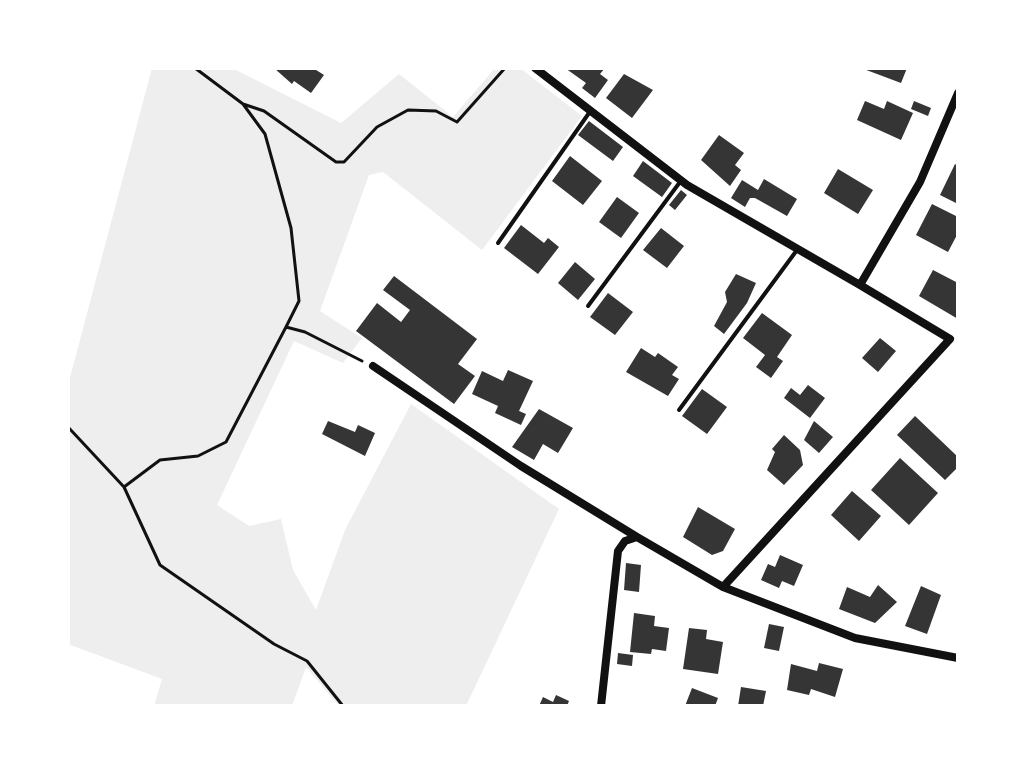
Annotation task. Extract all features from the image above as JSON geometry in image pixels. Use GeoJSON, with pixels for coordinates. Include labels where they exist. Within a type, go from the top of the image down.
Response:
{"type":"FeatureCollection","features":[{"type":"Feature","properties":{"kind":"street"},"geometry":{"type":"LineString","coordinates":[[535,68],[681,180],[954,340],[723,587]]}},
{"type":"Feature","properties":{"kind":"street"},"geometry":{"type":"LineString","coordinates":[[860,285],[920,182],[958,93]]}},
{"type":"Feature","properties":{"kind":"street"},"geometry":{"type":"LineString","coordinates":[[373,366],[521,466],[723,587],[855,638],[958,658]]}},
{"type":"Feature","properties":{"kind":"street"},"geometry":{"type":"LineString","coordinates":[[601,706],[618,551],[625,541],[637,537]]}},
{"type":"Feature","properties":{"kind":"lane"},"geometry":{"type":"LineString","coordinates":[[498,243],[591,111]]}},
{"type":"Feature","properties":{"kind":"lane"},"geometry":{"type":"LineString","coordinates":[[588,306],[681,180]]}},
{"type":"Feature","properties":{"kind":"lane"},"geometry":{"type":"LineString","coordinates":[[679,410],[797,250]]}},
{"type":"Feature","properties":{"kind":"path"},"geometry":{"type":"LineString","coordinates":[[124,487],[160,460],[198,456],[226,442],[299,301],[291,228],[265,134],[243,104],[195,68]]}},
{"type":"Feature","properties":{"kind":"path"},"geometry":{"type":"LineString","coordinates":[[243,104],[264,111],[336,162],[344,162],[377,127],[408,110],[436,111],[457,122],[505,68]]}},
{"type":"Feature","properties":{"kind":"path"},"geometry":{"type":"LineString","coordinates":[[286,327],[305,332],[373,366]]}},
{"type":"Feature","properties":{"kind":"path"},"geometry":{"type":"LineString","coordinates":[[68,427],[124,487],[160,565],[274,644],[307,661],[343,706]]}},
{"type":"Feature","properties":{"kind":"shaded area"},"geometry":{"type":"Polygon","coordinates":[[[152,68],[232,68],[341,123],[399,74],[453,117],[495,68],[520,68],[582,116],[482,250],[383,172],[369,175],[320,311],[362,338],[343,363],[294,341],[217,505],[249,526],[281,519],[293,570],[316,610],[345,530],[411,404],[559,509],[466,706],[339,706],[306,667],[292,706],[154,706],[162,679],[68,644],[68,385],[152,68]]]}},
{"type":"Feature","properties":{"kind":"building"},"geometry":{"type":"Polygon","coordinates":[[[274,68],[313,68],[324,75],[311,93],[294,81],[292,84],[274,68]]]}},
{"type":"Feature","properties":{"kind":"building"},"geometry":{"type":"Polygon","coordinates":[[[565,68],[605,68],[600,74],[608,80],[595,98],[582,88],[586,83],[565,68]]]}},
{"type":"Feature","properties":{"kind":"building"},"geometry":{"type":"Polygon","coordinates":[[[861,68],[907,68],[901,83],[861,68]]]}},
{"type":"Feature","properties":{"kind":"building"},"geometry":{"type":"Polygon","coordinates":[[[624,74],[653,90],[632,118],[606,98],[624,74]]]}},
{"type":"Feature","properties":{"kind":"building"},"geometry":{"type":"Polygon","coordinates":[[[865,101],[884,109],[887,101],[913,113],[901,140],[857,120],[865,101]]]}},
{"type":"Feature","properties":{"kind":"building"},"geometry":{"type":"Polygon","coordinates":[[[914,101],[931,108],[928,116],[911,109],[914,101]]]}},
{"type":"Feature","properties":{"kind":"building"},"geometry":{"type":"Polygon","coordinates":[[[589,121],[623,147],[613,161],[578,135],[589,121]]]}},
{"type":"Feature","properties":{"kind":"building"},"geometry":{"type":"Polygon","coordinates":[[[719,135],[744,153],[735,165],[741,170],[730,186],[701,160],[719,135]]]}},
{"type":"Feature","properties":{"kind":"building"},"geometry":{"type":"Polygon","coordinates":[[[570,156],[602,181],[583,205],[552,181],[570,156]]]}},
{"type":"Feature","properties":{"kind":"building"},"geometry":{"type":"Polygon","coordinates":[[[643,161],[672,183],[662,197],[633,176],[643,161]]]}},
{"type":"Feature","properties":{"kind":"building"},"geometry":{"type":"Polygon","coordinates":[[[955,164],[958,166],[958,204],[940,195],[955,164]]]}},
{"type":"Feature","properties":{"kind":"building"},"geometry":{"type":"Polygon","coordinates":[[[838,169],[873,190],[858,214],[824,193],[838,169]]]}},
{"type":"Feature","properties":{"kind":"building"},"geometry":{"type":"Polygon","coordinates":[[[764,179],[797,199],[787,216],[755,198],[750,198],[745,207],[731,198],[742,180],[758,190],[764,179]]]}},
{"type":"Feature","properties":{"kind":"building"},"geometry":{"type":"Polygon","coordinates":[[[681,190],[687,195],[675,210],[669,205],[681,190]]]}},
{"type":"Feature","properties":{"kind":"building"},"geometry":{"type":"Polygon","coordinates":[[[617,197],[639,213],[621,238],[599,222],[617,197]]]}},
{"type":"Feature","properties":{"kind":"building"},"geometry":{"type":"Polygon","coordinates":[[[932,204],[958,217],[958,233],[948,252],[916,235],[932,204]]]}},
{"type":"Feature","properties":{"kind":"building"},"geometry":{"type":"Polygon","coordinates":[[[521,225],[544,243],[548,238],[559,247],[538,274],[504,248],[521,225]]]}},
{"type":"Feature","properties":{"kind":"building"},"geometry":{"type":"Polygon","coordinates":[[[661,228],[684,246],[667,268],[643,250],[661,228]]]}},
{"type":"Feature","properties":{"kind":"building"},"geometry":{"type":"Polygon","coordinates":[[[575,262],[595,279],[578,300],[558,283],[575,262]]]}},
{"type":"Feature","properties":{"kind":"building"},"geometry":{"type":"Polygon","coordinates":[[[933,270],[958,283],[958,319],[919,296],[933,270]]]}},
{"type":"Feature","properties":{"kind":"building"},"geometry":{"type":"Polygon","coordinates":[[[736,274],[756,283],[747,303],[724,334],[714,326],[727,302],[725,292],[736,274]]]}},
{"type":"Feature","properties":{"kind":"building"},"geometry":{"type":"Polygon","coordinates":[[[394,276],[477,339],[458,364],[475,376],[454,404],[356,331],[377,303],[401,322],[410,310],[383,290],[394,276]]]}},
{"type":"Feature","properties":{"kind":"building"},"geometry":{"type":"Polygon","coordinates":[[[608,293],[633,312],[615,335],[590,317],[608,293]]]}},
{"type":"Feature","properties":{"kind":"building"},"geometry":{"type":"Polygon","coordinates":[[[762,313],[792,335],[777,357],[783,361],[771,378],[756,367],[765,355],[743,338],[762,313]]]}},
{"type":"Feature","properties":{"kind":"building"},"geometry":{"type":"Polygon","coordinates":[[[880,338],[896,351],[878,372],[862,358],[880,338]]]}},
{"type":"Feature","properties":{"kind":"building"},"geometry":{"type":"Polygon","coordinates":[[[641,348],[655,357],[658,353],[678,367],[672,375],[679,379],[668,396],[626,372],[641,348]]]}},
{"type":"Feature","properties":{"kind":"building"},"geometry":{"type":"Polygon","coordinates":[[[508,370],[533,381],[519,411],[526,414],[521,425],[495,413],[498,406],[472,394],[482,371],[503,381],[508,370]]]}},
{"type":"Feature","properties":{"kind":"building"},"geometry":{"type":"Polygon","coordinates":[[[808,385],[825,398],[810,418],[784,398],[791,388],[800,395],[808,385]]]}},
{"type":"Feature","properties":{"kind":"building"},"geometry":{"type":"Polygon","coordinates":[[[702,389],[727,407],[707,434],[682,416],[702,389]]]}},
{"type":"Feature","properties":{"kind":"building"},"geometry":{"type":"Polygon","coordinates":[[[539,409],[573,428],[558,453],[543,444],[534,460],[512,447],[539,409]]]}},
{"type":"Feature","properties":{"kind":"building"},"geometry":{"type":"Polygon","coordinates":[[[915,416],[958,457],[958,467],[945,480],[897,435],[915,416]]]}},
{"type":"Feature","properties":{"kind":"building"},"geometry":{"type":"Polygon","coordinates":[[[328,421],[355,432],[358,425],[375,433],[365,456],[322,434],[328,421]]]}},
{"type":"Feature","properties":{"kind":"building"},"geometry":{"type":"Polygon","coordinates":[[[814,421],[833,437],[819,453],[804,440],[814,421]]]}},
{"type":"Feature","properties":{"kind":"building"},"geometry":{"type":"Polygon","coordinates":[[[784,435],[800,450],[803,465],[784,485],[767,470],[775,452],[772,449],[784,435]]]}},
{"type":"Feature","properties":{"kind":"building"},"geometry":{"type":"Polygon","coordinates":[[[900,458],[938,493],[909,525],[871,490],[900,458]]]}},
{"type":"Feature","properties":{"kind":"building"},"geometry":{"type":"Polygon","coordinates":[[[852,491],[881,516],[859,541],[831,515],[852,491]]]}},
{"type":"Feature","properties":{"kind":"building"},"geometry":{"type":"Polygon","coordinates":[[[698,507],[735,529],[723,551],[712,555],[683,537],[698,507]]]}},
{"type":"Feature","properties":{"kind":"building"},"geometry":{"type":"Polygon","coordinates":[[[780,555],[803,565],[794,586],[782,581],[779,588],[761,580],[768,564],[775,567],[780,555]]]}},
{"type":"Feature","properties":{"kind":"building"},"geometry":{"type":"Polygon","coordinates":[[[626,563],[641,565],[639,592],[624,590],[626,563]]]}},
{"type":"Feature","properties":{"kind":"building"},"geometry":{"type":"Polygon","coordinates":[[[878,585],[897,602],[875,623],[839,609],[847,587],[870,597],[878,585]]]}},
{"type":"Feature","properties":{"kind":"building"},"geometry":{"type":"Polygon","coordinates":[[[921,586],[941,595],[927,634],[905,626],[921,586]]]}},
{"type":"Feature","properties":{"kind":"building"},"geometry":{"type":"Polygon","coordinates":[[[634,613],[655,616],[654,626],[669,628],[666,651],[652,649],[651,654],[630,652],[634,613]]]}},
{"type":"Feature","properties":{"kind":"building"},"geometry":{"type":"Polygon","coordinates":[[[769,624],[784,627],[779,651],[764,648],[769,624]]]}},
{"type":"Feature","properties":{"kind":"building"},"geometry":{"type":"Polygon","coordinates":[[[689,628],[707,630],[706,639],[723,642],[718,674],[683,669],[689,628]]]}},
{"type":"Feature","properties":{"kind":"building"},"geometry":{"type":"Polygon","coordinates":[[[618,653],[633,655],[632,666],[617,664],[618,653]]]}},
{"type":"Feature","properties":{"kind":"building"},"geometry":{"type":"Polygon","coordinates":[[[819,663],[843,669],[835,697],[811,689],[809,695],[787,690],[791,664],[817,671],[819,663]]]}},
{"type":"Feature","properties":{"kind":"building"},"geometry":{"type":"Polygon","coordinates":[[[741,687],[766,691],[763,706],[738,706],[741,687]]]}},
{"type":"Feature","properties":{"kind":"building"},"geometry":{"type":"Polygon","coordinates":[[[692,688],[718,698],[715,706],[685,706],[692,688]]]}},
{"type":"Feature","properties":{"kind":"building"},"geometry":{"type":"Polygon","coordinates":[[[556,695],[569,701],[567,706],[539,706],[543,697],[553,702],[556,695]]]}}]}
